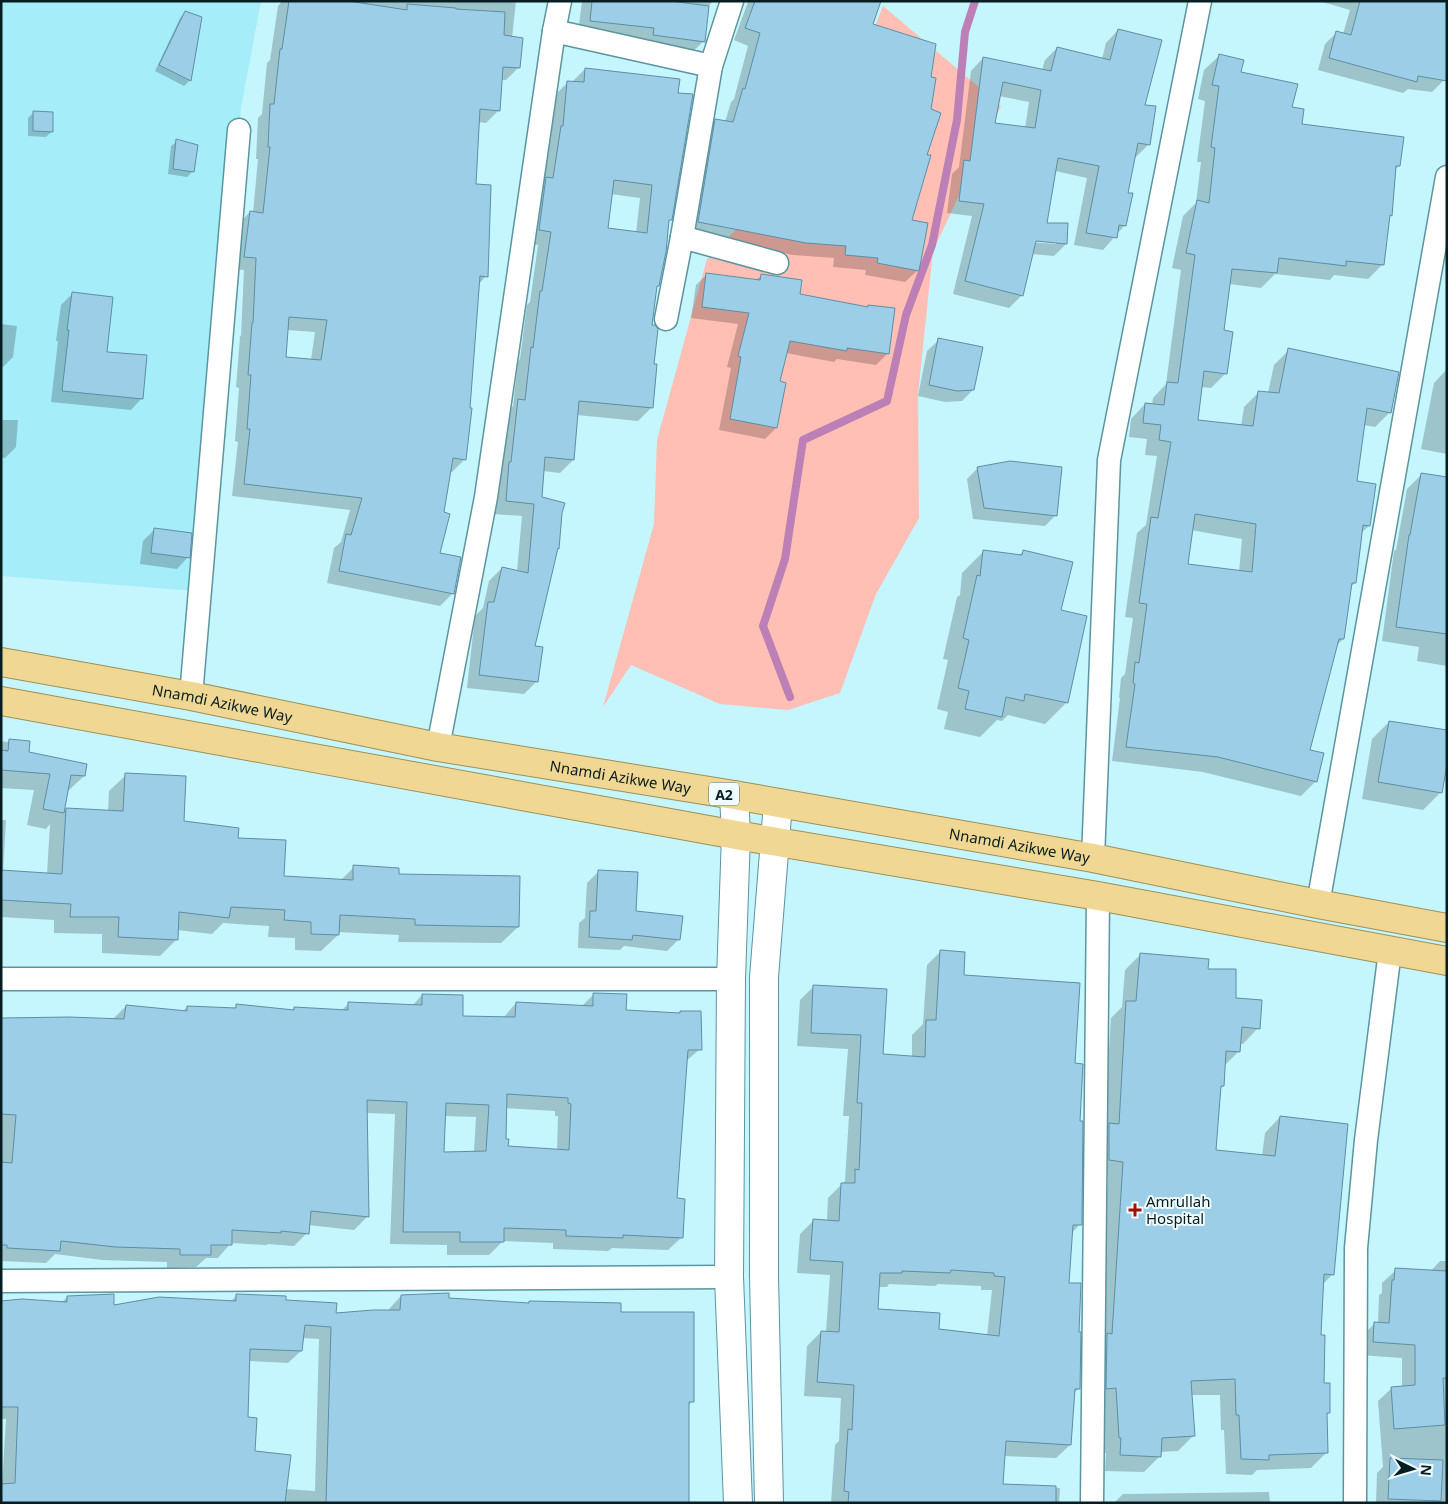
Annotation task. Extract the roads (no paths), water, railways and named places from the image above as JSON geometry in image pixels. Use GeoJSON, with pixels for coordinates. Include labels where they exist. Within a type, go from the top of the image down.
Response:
{"type":"FeatureCollection","features":[{"type":"Feature","properties":{"kind":"highway","name":"Nnamdi Azikwe Way"},"geometry":{"type":"LineString","coordinates":[[1,662],[191,696],[438,747],[734,795],[1093,858],[1447,928]]}},
{"type":"Feature","properties":{"kind":"highway"},"geometry":{"type":"LineString","coordinates":[[1,701],[774,842],[1098,896],[1447,961]]}},
{"type":"Feature","properties":{"kind":"street"},"geometry":{"type":"LineString","coordinates":[[438,747],[486,496],[560,1]]}},
{"type":"Feature","properties":{"kind":"street"},"geometry":{"type":"LineString","coordinates":[[666,319],[711,66],[732,1]]}},
{"type":"Feature","properties":{"kind":"street"},"geometry":{"type":"LineString","coordinates":[[1093,858],[1110,460],[1200,1]]}},
{"type":"Feature","properties":{"kind":"street"},"geometry":{"type":"LineString","coordinates":[[554,31],[711,66]]}},
{"type":"Feature","properties":{"kind":"street"},"geometry":{"type":"LineString","coordinates":[[191,696],[239,130]]}},
{"type":"Feature","properties":{"kind":"street"},"geometry":{"type":"LineString","coordinates":[[1318,904],[1447,177]]}},
{"type":"Feature","properties":{"kind":"street"},"geometry":{"type":"LineString","coordinates":[[682,237],[777,263]]}},
{"type":"Feature","properties":{"kind":"street"},"geometry":{"type":"LineString","coordinates":[[734,795],[736,835],[731,979],[729,1276],[738,1503]]}},
{"type":"Feature","properties":{"kind":"street"},"geometry":{"type":"LineString","coordinates":[[769,1503],[764,1276],[764,977],[778,803]]}},
{"type":"Feature","properties":{"kind":"street"},"geometry":{"type":"LineString","coordinates":[[1092,1503],[1098,896]]}},
{"type":"Feature","properties":{"kind":"street"},"geometry":{"type":"LineString","coordinates":[[1355,1503],[1356,1248],[1366,1140],[1390,951]]}},
{"type":"Feature","properties":{"kind":"street"},"geometry":{"type":"LineString","coordinates":[[1,979],[731,979]]}},
{"type":"Feature","properties":{"kind":"street"},"geometry":{"type":"LineString","coordinates":[[1,1281],[729,1276]]}},
{"type":"Feature","properties":{"kind":"waterway"},"geometry":{"type":"LineString","coordinates":[[790,697],[763,626],[785,559],[803,440],[887,401],[906,315],[932,245],[957,120],[965,32],[975,1]]}},
{"type":"Feature","properties":{"kind":"place","name":"Amrullah Hospital"},"geometry":{"type":"Point","coordinates":[1135,1210]}}]}
